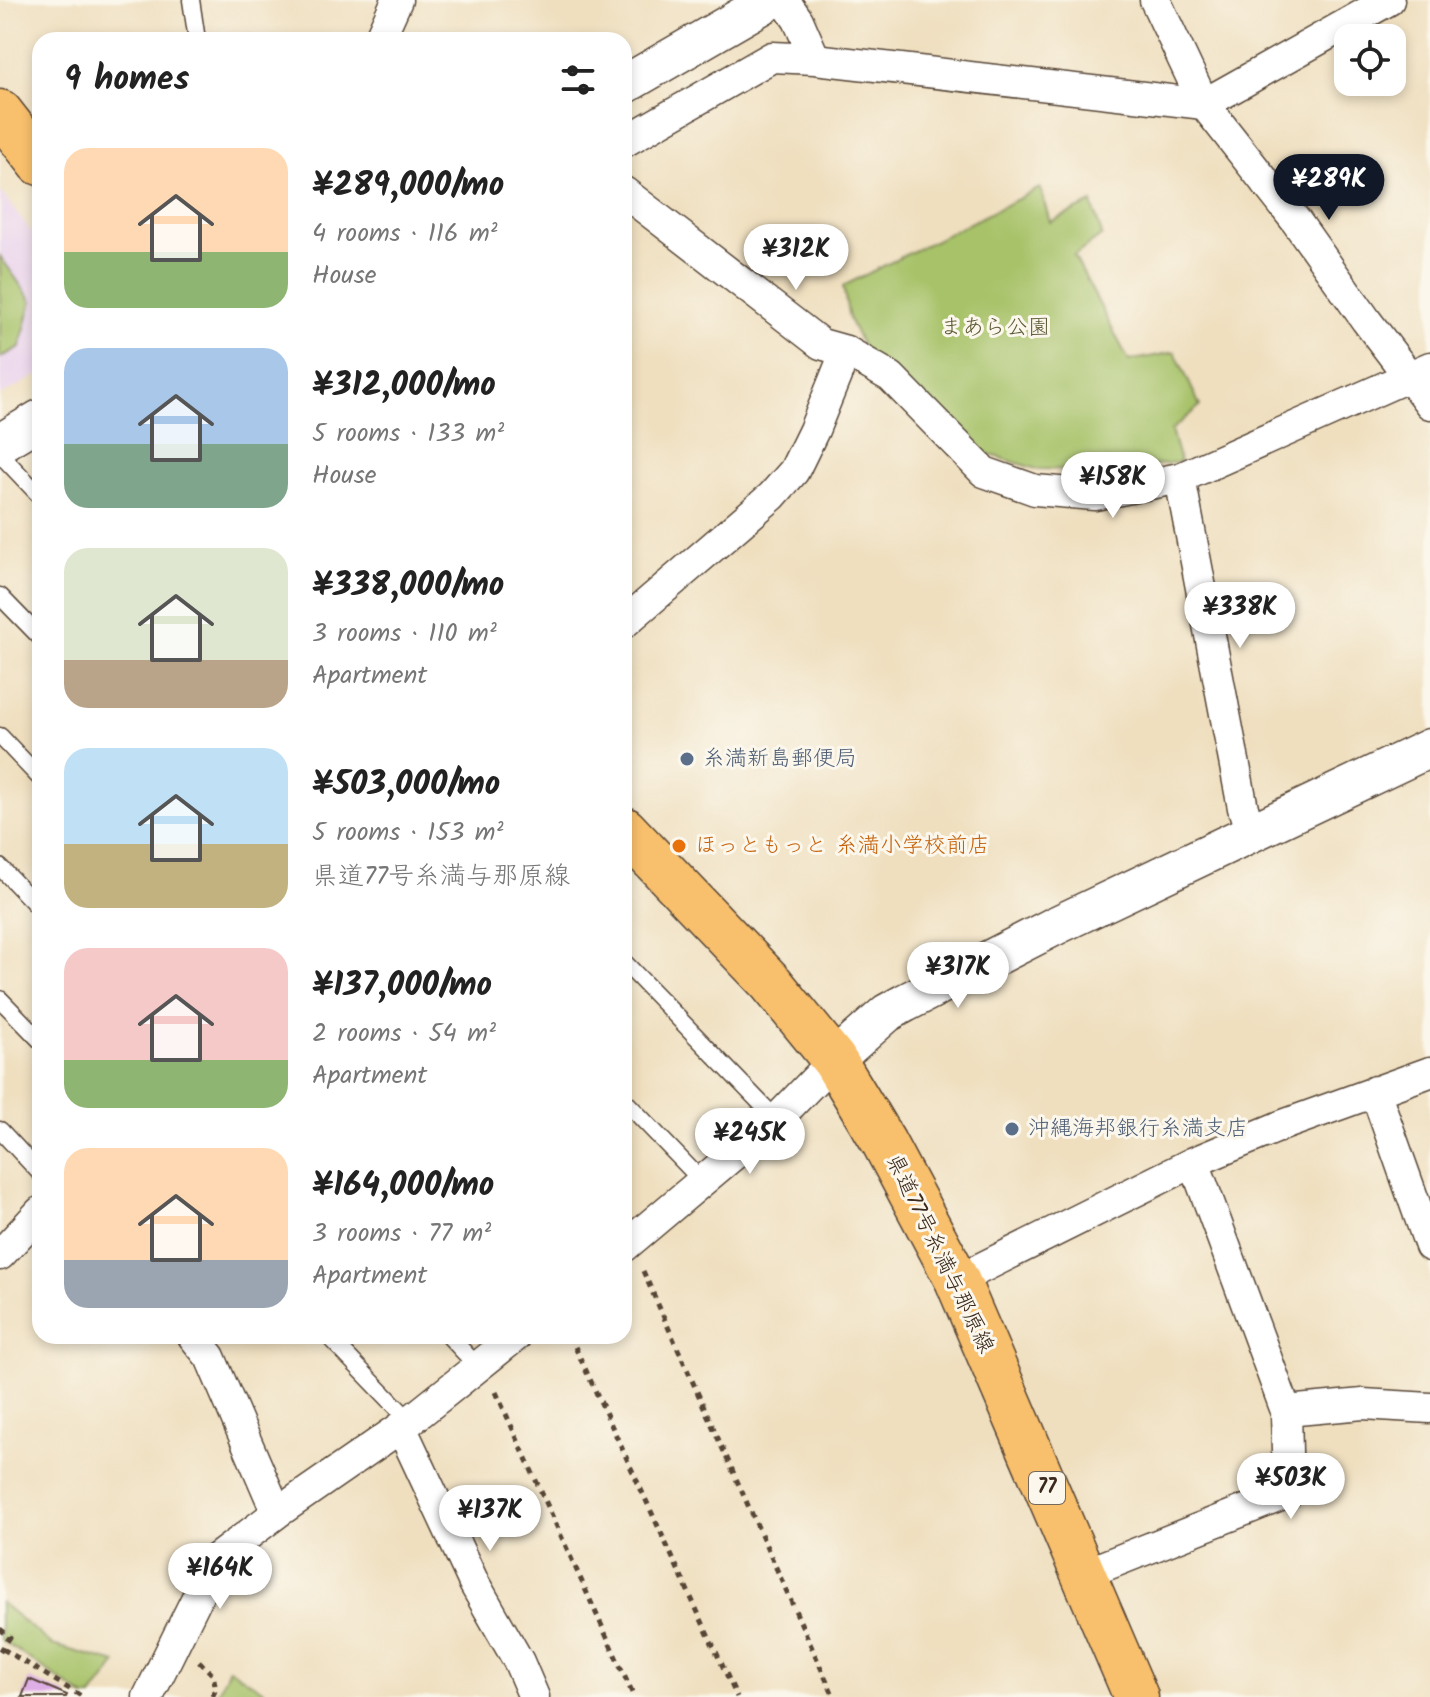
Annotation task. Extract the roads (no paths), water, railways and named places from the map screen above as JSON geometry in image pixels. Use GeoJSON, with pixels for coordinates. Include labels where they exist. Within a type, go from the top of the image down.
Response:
{"type":"FeatureCollection","features":[{"type":"Feature","properties":{"kind":"main road"},"geometry":{"type":"LineString","coordinates":[[0,112],[32,153]]}},
{"type":"Feature","properties":{"kind":"main road","name":"県道77号糸満与那原線"},"geometry":{"type":"LineString","coordinates":[[632,837],[771,983],[834,1060],[919,1203],[957,1280],[1136,1697]]}},
{"type":"Feature","properties":{"kind":"street"},"geometry":{"type":"LineString","coordinates":[[383,32],[397,0]]}},
{"type":"Feature","properties":{"kind":"street"},"geometry":{"type":"LineString","coordinates":[[632,80],[771,0]]}},
{"type":"Feature","properties":{"kind":"street"},"geometry":{"type":"LineString","coordinates":[[784,0],[798,20],[815,59]]}},
{"type":"Feature","properties":{"kind":"street"},"geometry":{"type":"LineString","coordinates":[[1155,0],[1204,104],[1296,221],[1366,320],[1420,372],[1430,404]]}},
{"type":"Feature","properties":{"kind":"street"},"geometry":{"type":"LineString","coordinates":[[632,137],[772,57],[815,59],[1204,104],[1389,0]]}},
{"type":"Feature","properties":{"kind":"street"},"geometry":{"type":"LineString","coordinates":[[632,198],[821,344],[846,351],[891,377],[984,472],[1053,493],[1095,495],[1180,478],[1420,372]]}},
{"type":"Feature","properties":{"kind":"street"},"geometry":{"type":"LineString","coordinates":[[632,616],[755,511],[794,471],[846,351]]}},
{"type":"Feature","properties":{"kind":"street"},"geometry":{"type":"LineString","coordinates":[[0,443],[32,424]]}},
{"type":"Feature","properties":{"kind":"street"},"geometry":{"type":"LineString","coordinates":[[1180,478],[1243,808],[1251,833]]}},
{"type":"Feature","properties":{"kind":"street"},"geometry":{"type":"LineString","coordinates":[[632,1237],[776,1119],[871,1026],[905,1003],[1057,925],[1430,748]]}},
{"type":"Feature","properties":{"kind":"street"},"geometry":{"type":"LineString","coordinates":[[957,1280],[1194,1162],[1283,1125],[1430,1072]]}},
{"type":"Feature","properties":{"kind":"street"},"geometry":{"type":"LineString","coordinates":[[1375,1091],[1430,1246]]}},
{"type":"Feature","properties":{"kind":"street"},"geometry":{"type":"LineString","coordinates":[[1084,1574],[1288,1493],[1286,1411],[1194,1162]]}},
{"type":"Feature","properties":{"kind":"street"},"geometry":{"type":"LineString","coordinates":[[0,1255],[32,1221]]}},
{"type":"Feature","properties":{"kind":"street"},"geometry":{"type":"LineString","coordinates":[[199,1344],[210,1357],[277,1513]]}},
{"type":"Feature","properties":{"kind":"street"},"geometry":{"type":"LineString","coordinates":[[148,1697],[216,1559],[406,1424],[506,1344]]}},
{"type":"Feature","properties":{"kind":"street"},"geometry":{"type":"LineString","coordinates":[[1286,1411],[1363,1404],[1430,1408]]}},
{"type":"Feature","properties":{"kind":"street"},"geometry":{"type":"LineString","coordinates":[[406,1424],[474,1583],[519,1662],[534,1697]]}},
{"type":"Feature","properties":{"kind":"lane"},"geometry":{"type":"LineString","coordinates":[[191,0],[196,32]]}},
{"type":"Feature","properties":{"kind":"lane"},"geometry":{"type":"LineString","coordinates":[[0,454],[32,488]]}},
{"type":"Feature","properties":{"kind":"lane"},"geometry":{"type":"LineString","coordinates":[[0,596],[32,629]]}},
{"type":"Feature","properties":{"kind":"lane"},"geometry":{"type":"LineString","coordinates":[[0,736],[32,770]]}},
{"type":"Feature","properties":{"kind":"lane"},"geometry":{"type":"LineString","coordinates":[[0,867],[32,901]]}},
{"type":"Feature","properties":{"kind":"lane"},"geometry":{"type":"LineString","coordinates":[[632,970],[776,1119]]}},
{"type":"Feature","properties":{"kind":"lane"},"geometry":{"type":"LineString","coordinates":[[0,999],[32,1032]]}},
{"type":"Feature","properties":{"kind":"lane"},"geometry":{"type":"LineString","coordinates":[[632,1108],[702,1181]]}},
{"type":"Feature","properties":{"kind":"lane"},"geometry":{"type":"LineString","coordinates":[[0,1130],[32,1164]]}},
{"type":"Feature","properties":{"kind":"lane"},"geometry":{"type":"LineString","coordinates":[[335,1344],[406,1424]]}},
{"type":"Feature","properties":{"kind":"lane"},"geometry":{"type":"LineString","coordinates":[[456,1344],[478,1367]]}},
{"type":"Feature","properties":{"kind":"place","name":"糸満新島郵便局"},"geometry":{"type":"Point","coordinates":[687,759]}},
{"type":"Feature","properties":{"kind":"place","name":"ほっともっと 糸満小学校前店"},"geometry":{"type":"Point","coordinates":[679,846]}},
{"type":"Feature","properties":{"kind":"place","name":"沖縄海邦銀行糸満支店"},"geometry":{"type":"Point","coordinates":[1012,1129]}},
{"type":"Feature","properties":{"kind":"park label","name":"まあら公園"},"geometry":{"type":"Point","coordinates":[995,328]}}]}
